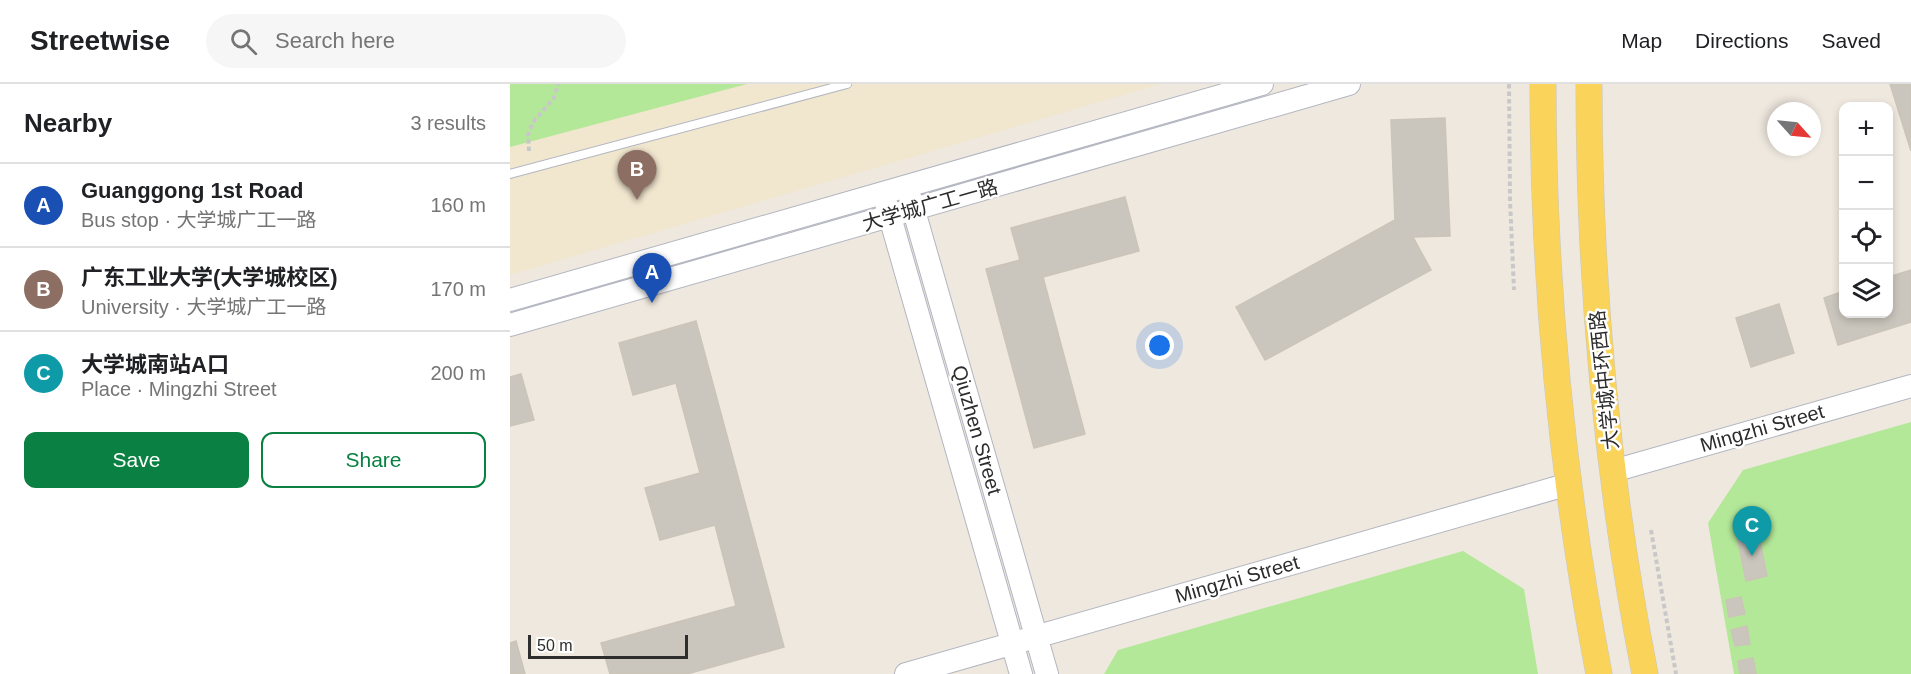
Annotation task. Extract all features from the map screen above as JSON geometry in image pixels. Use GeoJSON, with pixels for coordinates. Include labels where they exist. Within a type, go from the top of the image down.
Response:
{"type":"FeatureCollection","features":[{"type":"Feature","properties":{"kind":"main road"},"geometry":{"type":"LineString","coordinates":[[1543,84],[1545,188],[1553,334],[1581,573],[1599,674]]}},
{"type":"Feature","properties":{"kind":"main road","name":"大学城中环西路"},"geometry":{"type":"LineString","coordinates":[[1589,84],[1590,186],[1598,330],[1613,471],[1626,566],[1645,674]]}},
{"type":"Feature","properties":{"kind":"street","name":"大学城广工一路"},"geometry":{"type":"LineString","coordinates":[[510,300],[1262,84]]}},
{"type":"Feature","properties":{"kind":"street","name":"大学城广工一路"},"geometry":{"type":"LineString","coordinates":[[510,325],[1349,84]]}},
{"type":"Feature","properties":{"kind":"street","name":"Qiuzhen Street"},"geometry":{"type":"LineString","coordinates":[[906,186],[1047,674]]}},
{"type":"Feature","properties":{"kind":"street","name":"Qiuzhen Street"},"geometry":{"type":"LineString","coordinates":[[883,193],[1022,674]]}},
{"type":"Feature","properties":{"kind":"street","name":"Mingzhi Street"},"geometry":{"type":"LineString","coordinates":[[1613,471],[1911,386]]}},
{"type":"Feature","properties":{"kind":"street","name":"Mingzhi Street"},"geometry":{"type":"LineString","coordinates":[[906,674],[1569,484]]}},
{"type":"Feature","properties":{"kind":"lane"},"geometry":{"type":"LineString","coordinates":[[510,174],[847,84]]}},
{"type":"Feature","properties":{"kind":"path"},"geometry":{"type":"LineString","coordinates":[[529,151],[528,135],[533,122],[554,98],[558,84]]}},
{"type":"Feature","properties":{"kind":"path"},"geometry":{"type":"LineString","coordinates":[[1509,84],[1510,200],[1514,290]]}},
{"type":"Feature","properties":{"kind":"path"},"geometry":{"type":"LineString","coordinates":[[1651,530],[1676,674]]}},
{"type":"Feature","properties":{"kind":"shaded area"},"geometry":{"type":"Polygon","coordinates":[[[510,84],[1161,84],[510,275],[510,84]]]}},
{"type":"Feature","properties":{"kind":"green space"},"geometry":{"type":"Polygon","coordinates":[[[510,84],[747,84],[510,147],[510,84]]]}},
{"type":"Feature","properties":{"kind":"green space"},"geometry":{"type":"Polygon","coordinates":[[[1911,422],[1911,674],[1734,674],[1708,523],[1743,470],[1911,422]]]}},
{"type":"Feature","properties":{"kind":"green space"},"geometry":{"type":"Polygon","coordinates":[[[1463,551],[1524,589],[1538,674],[1104,674],[1118,650],[1463,551]]]}},
{"type":"Feature","properties":{"kind":"building"},"geometry":{"type":"Polygon","coordinates":[[[1890,84],[1911,84],[1911,151],[1890,84]]]}},
{"type":"Feature","properties":{"kind":"building"},"geometry":{"type":"Polygon","coordinates":[[[1445,118],[1450,236],[1413,237],[1431,270],[1265,360],[1236,307],[1395,220],[1391,120],[1445,118]]]}},
{"type":"Feature","properties":{"kind":"building"},"geometry":{"type":"Polygon","coordinates":[[[1125,197],[1139,251],[1043,277],[1085,434],[1034,448],[986,269],[1020,260],[1011,228],[1125,197]]]}},
{"type":"Feature","properties":{"kind":"building"},"geometry":{"type":"Polygon","coordinates":[[[1911,270],[1911,322],[1838,345],[1824,298],[1839,293],[1839,318],[1893,318],[1893,275],[1911,270]]]}},
{"type":"Feature","properties":{"kind":"building"},"geometry":{"type":"Polygon","coordinates":[[[1779,304],[1794,353],[1751,367],[1736,318],[1779,304]]]}},
{"type":"Feature","properties":{"kind":"building"},"geometry":{"type":"Polygon","coordinates":[[[696,321],[784,647],[687,674],[610,674],[601,643],[736,606],[715,525],[660,540],[645,488],[700,473],[676,383],[633,395],[619,343],[696,321]]]}},
{"type":"Feature","properties":{"kind":"building"},"geometry":{"type":"Polygon","coordinates":[[[521,374],[534,420],[510,426],[510,377],[521,374]]]}},
{"type":"Feature","properties":{"kind":"building"},"geometry":{"type":"Polygon","coordinates":[[[1758,532],[1767,576],[1746,581],[1737,536],[1758,532]]]}},
{"type":"Feature","properties":{"kind":"building"},"geometry":{"type":"Polygon","coordinates":[[[1741,597],[1745,614],[1729,617],[1726,600],[1741,597]]]}},
{"type":"Feature","properties":{"kind":"building"},"geometry":{"type":"Polygon","coordinates":[[[1747,626],[1750,644],[1735,646],[1731,630],[1747,626]]]}},
{"type":"Feature","properties":{"kind":"building"},"geometry":{"type":"Polygon","coordinates":[[[516,641],[525,674],[510,674],[510,643],[516,641]]]}},
{"type":"Feature","properties":{"kind":"building"},"geometry":{"type":"Polygon","coordinates":[[[1753,658],[1756,674],[1740,674],[1738,661],[1753,658]]]}},
{"type":"Feature","properties":{"kind":"place","name":"广东工业大学(大学城校区)"},"geometry":{"type":"Point","coordinates":[637,200]}},
{"type":"Feature","properties":{"kind":"place","name":"Guanggong 1st Road"},"geometry":{"type":"Point","coordinates":[652,303]}},
{"type":"Feature","properties":{"kind":"place","name":"大学城南站A口"},"geometry":{"type":"Point","coordinates":[1752,556]}}]}
